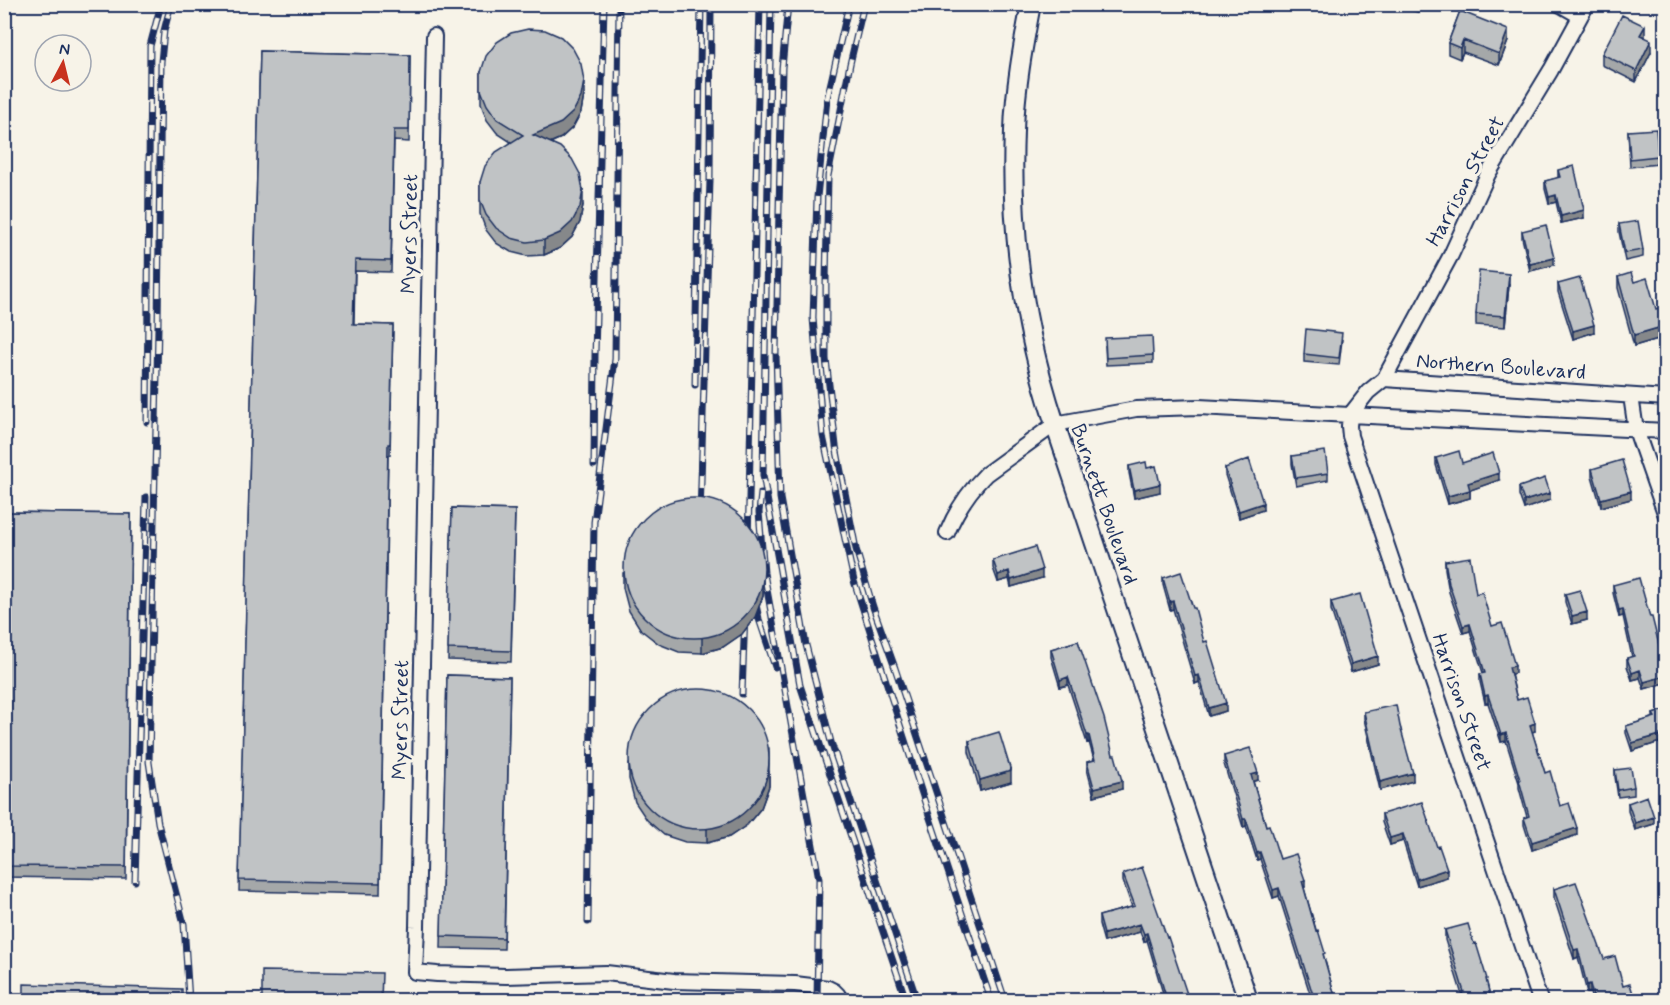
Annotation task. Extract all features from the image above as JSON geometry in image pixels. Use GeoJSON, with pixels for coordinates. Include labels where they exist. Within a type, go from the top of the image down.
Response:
{"type":"FeatureCollection","features":[{"type":"Feature","properties":{"kind":"main road","name":"Burnett Boulevard"},"geometry":{"type":"LineString","coordinates":[[1030,4],[1015,109],[1014,163],[1015,212],[1021,282],[1029,329],[1055,424],[1248,1000]]}},
{"type":"Feature","properties":{"kind":"street"},"geometry":{"type":"LineString","coordinates":[[1559,4],[1584,10]]}},
{"type":"Feature","properties":{"kind":"street","name":"Harrison Street"},"geometry":{"type":"LineString","coordinates":[[1384,379],[1451,255],[1488,174],[1551,70],[1584,10]]}},
{"type":"Feature","properties":{"kind":"street","name":"Myers Street"},"geometry":{"type":"LineString","coordinates":[[434,36],[415,972],[506,976],[606,973],[674,981],[795,984],[828,987],[838,995],[838,1000]]}},
{"type":"Feature","properties":{"kind":"street"},"geometry":{"type":"LineString","coordinates":[[1350,415],[1368,392],[1384,379]]}},
{"type":"Feature","properties":{"kind":"street","name":"Northern Boulevard"},"geometry":{"type":"LineString","coordinates":[[1384,379],[1665,398]]}},
{"type":"Feature","properties":{"kind":"street"},"geometry":{"type":"LineString","coordinates":[[1631,396],[1636,430],[1665,516]]}},
{"type":"Feature","properties":{"kind":"street"},"geometry":{"type":"LineString","coordinates":[[947,533],[962,503],[981,478],[1055,424],[1136,409],[1172,407],[1665,431]]}},
{"type":"Feature","properties":{"kind":"street","name":"Harrison Street"},"geometry":{"type":"LineString","coordinates":[[1350,415],[1350,436],[1540,1000]]}},
{"type":"Feature","properties":{"kind":"building"},"geometry":{"type":"Polygon","coordinates":[[[1460,11],[1508,30],[1499,54],[1463,40],[1460,48],[1448,43],[1460,11]]]}},
{"type":"Feature","properties":{"kind":"building"},"geometry":{"type":"Polygon","coordinates":[[[1622,15],[1645,26],[1640,35],[1651,40],[1636,71],[1602,54],[1622,15]]]}},
{"type":"Feature","properties":{"kind":"building"},"geometry":{"type":"Polygon","coordinates":[[[528,29],[545,30],[561,37],[573,49],[581,64],[584,81],[581,97],[573,112],[561,123],[533,135],[560,147],[572,159],[580,174],[583,190],[580,207],[572,222],[560,233],[544,240],[527,242],[511,238],[496,228],[486,215],[480,200],[480,182],[485,166],[496,152],[523,135],[497,119],[487,105],[481,90],[481,72],[486,56],[497,42],[511,33],[528,29]]]}},
{"type":"Feature","properties":{"kind":"building"},"geometry":{"type":"Polygon","coordinates":[[[260,51],[410,55],[409,130],[394,130],[391,261],[355,260],[353,324],[393,325],[390,444],[388,444],[380,883],[239,880],[260,51]]]}},
{"type":"Feature","properties":{"kind":"building"},"geometry":{"type":"Polygon","coordinates":[[[1656,129],[1658,156],[1630,159],[1628,131],[1656,129]]]}},
{"type":"Feature","properties":{"kind":"building"},"geometry":{"type":"Polygon","coordinates":[[[1574,166],[1584,210],[1561,216],[1556,195],[1549,197],[1545,181],[1560,177],[1558,170],[1574,166]]]}},
{"type":"Feature","properties":{"kind":"building"},"geometry":{"type":"Polygon","coordinates":[[[1638,221],[1643,250],[1625,253],[1619,224],[1638,221]]]}},
{"type":"Feature","properties":{"kind":"building"},"geometry":{"type":"Polygon","coordinates":[[[1546,225],[1554,258],[1530,264],[1522,231],[1546,225]]]}},
{"type":"Feature","properties":{"kind":"building"},"geometry":{"type":"Polygon","coordinates":[[[1479,271],[1509,274],[1505,316],[1476,314],[1479,271]]]}},
{"type":"Feature","properties":{"kind":"building"},"geometry":{"type":"Polygon","coordinates":[[[1631,273],[1634,282],[1647,278],[1656,309],[1662,307],[1665,326],[1634,335],[1618,277],[1631,273]]]}},
{"type":"Feature","properties":{"kind":"building"},"geometry":{"type":"Polygon","coordinates":[[[1580,278],[1594,325],[1573,331],[1558,284],[1580,278]]]}},
{"type":"Feature","properties":{"kind":"building"},"geometry":{"type":"Polygon","coordinates":[[[1306,329],[1342,333],[1339,358],[1304,354],[1306,329]]]}},
{"type":"Feature","properties":{"kind":"building"},"geometry":{"type":"Polygon","coordinates":[[[1152,336],[1153,355],[1106,358],[1105,338],[1152,336]]]}},
{"type":"Feature","properties":{"kind":"building"},"geometry":{"type":"Polygon","coordinates":[[[1325,451],[1328,473],[1296,478],[1292,456],[1325,451]]]}},
{"type":"Feature","properties":{"kind":"building"},"geometry":{"type":"Polygon","coordinates":[[[1459,451],[1462,463],[1493,453],[1499,473],[1468,483],[1470,490],[1448,496],[1436,458],[1459,451]]]}},
{"type":"Feature","properties":{"kind":"building"},"geometry":{"type":"Polygon","coordinates":[[[1249,459],[1263,503],[1239,511],[1225,468],[1249,459]]]}},
{"type":"Feature","properties":{"kind":"building"},"geometry":{"type":"Polygon","coordinates":[[[1622,460],[1631,491],[1601,499],[1592,469],[1622,460]]]}},
{"type":"Feature","properties":{"kind":"building"},"geometry":{"type":"Polygon","coordinates":[[[1146,462],[1147,468],[1156,466],[1160,484],[1134,490],[1129,466],[1146,462]]]}},
{"type":"Feature","properties":{"kind":"building"},"geometry":{"type":"Polygon","coordinates":[[[1545,478],[1550,493],[1524,501],[1519,487],[1545,478]]]}},
{"type":"Feature","properties":{"kind":"building"},"geometry":{"type":"Polygon","coordinates":[[[694,498],[721,504],[733,510],[743,519],[752,529],[758,541],[764,568],[758,595],[752,607],[743,617],[733,626],[721,632],[694,638],[667,632],[655,626],[645,617],[636,607],[630,595],[624,568],[630,541],[636,529],[645,519],[655,510],[667,504],[694,498]]]}},
{"type":"Feature","properties":{"kind":"building"},"geometry":{"type":"Polygon","coordinates":[[[452,508],[515,510],[511,651],[448,649],[452,508]]]}},
{"type":"Feature","properties":{"kind":"building"},"geometry":{"type":"Polygon","coordinates":[[[4,512],[131,514],[126,867],[4,866],[4,512]]]}},
{"type":"Feature","properties":{"kind":"building"},"geometry":{"type":"Polygon","coordinates":[[[1035,547],[1042,570],[1011,580],[1009,571],[998,575],[993,560],[1035,547]]]}},
{"type":"Feature","properties":{"kind":"building"},"geometry":{"type":"Polygon","coordinates":[[[1470,557],[1476,594],[1482,592],[1492,626],[1502,623],[1515,666],[1509,667],[1517,700],[1527,697],[1535,723],[1530,725],[1545,773],[1550,771],[1560,806],[1569,803],[1577,828],[1532,842],[1524,818],[1529,816],[1506,733],[1501,735],[1488,695],[1485,696],[1480,674],[1485,673],[1470,624],[1463,626],[1449,584],[1445,561],[1470,557]]]}},
{"type":"Feature","properties":{"kind":"building"},"geometry":{"type":"Polygon","coordinates":[[[1181,572],[1193,608],[1195,608],[1204,642],[1207,641],[1226,703],[1209,708],[1199,675],[1195,676],[1173,601],[1170,602],[1163,578],[1181,572]]]}},
{"type":"Feature","properties":{"kind":"building"},"geometry":{"type":"Polygon","coordinates":[[[1639,578],[1660,649],[1663,648],[1665,656],[1665,676],[1644,682],[1640,670],[1632,673],[1627,658],[1634,656],[1623,609],[1619,610],[1613,585],[1639,578]]]}},
{"type":"Feature","properties":{"kind":"building"},"geometry":{"type":"Polygon","coordinates":[[[1580,590],[1587,612],[1572,616],[1565,594],[1580,590]]]}},
{"type":"Feature","properties":{"kind":"building"},"geometry":{"type":"Polygon","coordinates":[[[1360,594],[1378,656],[1351,664],[1331,602],[1360,594]]]}},
{"type":"Feature","properties":{"kind":"building"},"geometry":{"type":"Polygon","coordinates":[[[1078,641],[1122,781],[1094,788],[1087,762],[1095,760],[1089,735],[1087,735],[1068,677],[1060,680],[1051,649],[1078,641]]]}},
{"type":"Feature","properties":{"kind":"building"},"geometry":{"type":"Polygon","coordinates":[[[447,675],[510,677],[504,938],[441,936],[447,675]]]}},
{"type":"Feature","properties":{"kind":"building"},"geometry":{"type":"Polygon","coordinates":[[[699,689],[726,695],[738,701],[748,710],[757,720],[763,732],[769,759],[763,786],[757,798],[748,808],[738,817],[726,823],[699,829],[672,823],[660,817],[650,808],[641,798],[635,786],[629,759],[635,732],[641,720],[650,710],[660,701],[672,695],[699,689]]]}},
{"type":"Feature","properties":{"kind":"building"},"geometry":{"type":"Polygon","coordinates":[[[1396,705],[1413,773],[1380,782],[1364,712],[1396,705]]]}},
{"type":"Feature","properties":{"kind":"building"},"geometry":{"type":"Polygon","coordinates":[[[1665,710],[1665,755],[1660,735],[1632,743],[1626,726],[1655,717],[1653,714],[1665,710]]]}},
{"type":"Feature","properties":{"kind":"building"},"geometry":{"type":"Polygon","coordinates":[[[999,732],[1011,771],[980,780],[969,741],[999,732]]]}},
{"type":"Feature","properties":{"kind":"building"},"geometry":{"type":"Polygon","coordinates":[[[1250,748],[1258,773],[1251,775],[1266,826],[1269,825],[1280,859],[1296,854],[1305,880],[1302,881],[1316,931],[1318,930],[1325,953],[1323,954],[1336,1000],[1314,998],[1279,888],[1273,890],[1260,852],[1257,853],[1246,819],[1243,819],[1224,756],[1250,748]]]}},
{"type":"Feature","properties":{"kind":"building"},"geometry":{"type":"Polygon","coordinates":[[[1631,768],[1634,787],[1618,790],[1615,770],[1631,768]]]}},
{"type":"Feature","properties":{"kind":"building"},"geometry":{"type":"Polygon","coordinates":[[[1647,796],[1654,817],[1635,823],[1628,803],[1647,796]]]}},
{"type":"Feature","properties":{"kind":"building"},"geometry":{"type":"Polygon","coordinates":[[[1422,802],[1447,869],[1417,879],[1403,834],[1390,838],[1382,814],[1422,802]]]}},
{"type":"Feature","properties":{"kind":"building"},"geometry":{"type":"Polygon","coordinates":[[[1142,867],[1189,1000],[1167,1000],[1147,933],[1144,934],[1140,924],[1104,934],[1099,916],[1135,906],[1123,874],[1142,867]]]}},
{"type":"Feature","properties":{"kind":"building"},"geometry":{"type":"Polygon","coordinates":[[[1576,882],[1604,959],[1615,956],[1623,986],[1630,984],[1635,1000],[1594,1000],[1590,984],[1587,985],[1578,949],[1574,950],[1554,889],[1576,882]]]}},
{"type":"Feature","properties":{"kind":"building"},"geometry":{"type":"Polygon","coordinates":[[[1468,924],[1487,979],[1491,1000],[1464,1000],[1462,992],[1464,992],[1445,930],[1468,924]]]}},
{"type":"Feature","properties":{"kind":"building"},"geometry":{"type":"Polygon","coordinates":[[[262,971],[382,973],[381,1000],[262,1000],[262,971]]]}},
{"type":"Feature","properties":{"kind":"building"},"geometry":{"type":"Polygon","coordinates":[[[24,984],[182,989],[182,1000],[24,1000],[24,984]]]}},
{"type":"Feature","properties":{"kind":"railway"},"geometry":{"type":"LineString","coordinates":[[147,422],[150,46],[161,4]]}},
{"type":"Feature","properties":{"kind":"railway"},"geometry":{"type":"LineString","coordinates":[[171,4],[164,31],[161,62],[149,762],[158,823],[184,924],[189,1000]]}},
{"type":"Feature","properties":{"kind":"railway"},"geometry":{"type":"LineString","coordinates":[[594,465],[604,4]]}},
{"type":"Feature","properties":{"kind":"railway"},"geometry":{"type":"LineString","coordinates":[[588,922],[594,522],[615,359],[619,4]]}},
{"type":"Feature","properties":{"kind":"railway"},"geometry":{"type":"LineString","coordinates":[[695,385],[701,4]]}},
{"type":"Feature","properties":{"kind":"railway"},"geometry":{"type":"LineString","coordinates":[[700,516],[710,180],[711,4]]}},
{"type":"Feature","properties":{"kind":"railway"},"geometry":{"type":"LineString","coordinates":[[748,544],[760,4]]}},
{"type":"Feature","properties":{"kind":"railway"},"geometry":{"type":"LineString","coordinates":[[771,4],[763,475],[800,685],[906,1000]]}},
{"type":"Feature","properties":{"kind":"railway"},"geometry":{"type":"LineString","coordinates":[[788,4],[782,68],[776,353],[780,498],[806,645],[831,742],[917,1000]]}},
{"type":"Feature","properties":{"kind":"railway"},"geometry":{"type":"LineString","coordinates":[[849,4],[827,99],[817,197],[813,318],[823,436],[854,581],[991,1000]]}},
{"type":"Feature","properties":{"kind":"railway"},"geometry":{"type":"LineString","coordinates":[[864,4],[828,176],[826,359],[836,446],[856,549],[873,607],[1005,1000]]}},
{"type":"Feature","properties":{"kind":"railway"},"geometry":{"type":"LineString","coordinates":[[761,493],[759,512],[764,573],[819,879],[817,1000]]}},
{"type":"Feature","properties":{"kind":"railway"},"geometry":{"type":"LineString","coordinates":[[135,881],[146,497]]}},
{"type":"Feature","properties":{"kind":"railway"},"geometry":{"type":"LineString","coordinates":[[754,595],[759,619],[775,667]]}},
{"type":"Feature","properties":{"kind":"railway"},"geometry":{"type":"LineString","coordinates":[[742,694],[745,613]]}}]}
